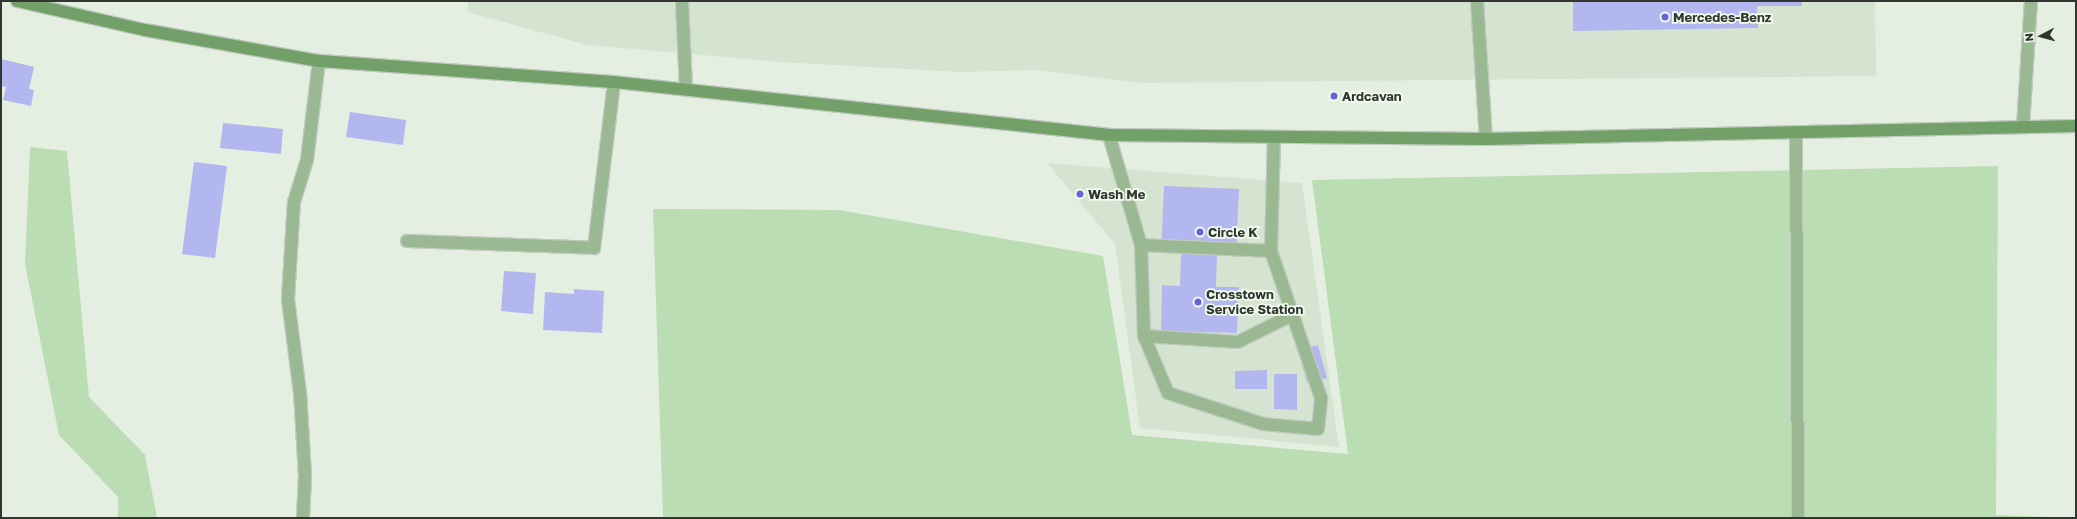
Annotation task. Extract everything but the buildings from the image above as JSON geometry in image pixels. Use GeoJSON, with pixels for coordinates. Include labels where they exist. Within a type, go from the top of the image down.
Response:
{"type":"FeatureCollection","features":[{"type":"Feature","properties":{"kind":"main road"},"geometry":{"type":"LineString","coordinates":[[17,1],[145,30],[319,61],[614,82],[1109,135],[1486,139],[2076,126]]}},
{"type":"Feature","properties":{"kind":"street"},"geometry":{"type":"LineString","coordinates":[[682,1],[686,89]]}},
{"type":"Feature","properties":{"kind":"street"},"geometry":{"type":"LineString","coordinates":[[1477,1],[1486,139]]}},
{"type":"Feature","properties":{"kind":"street"},"geometry":{"type":"LineString","coordinates":[[2023,127],[2031,1]]}},
{"type":"Feature","properties":{"kind":"street"},"geometry":{"type":"LineString","coordinates":[[303,518],[305,476],[300,393],[288,299],[294,202],[307,160],[319,61]]}},
{"type":"Feature","properties":{"kind":"street"},"geometry":{"type":"LineString","coordinates":[[407,242],[594,248],[614,82]]}},
{"type":"Feature","properties":{"kind":"street"},"geometry":{"type":"LineString","coordinates":[[1796,132],[1798,518]]}},
{"type":"Feature","properties":{"kind":"street"},"geometry":{"type":"LineString","coordinates":[[1109,135],[1141,245],[1144,336],[1168,393],[1263,424],[1318,428],[1321,398],[1294,314],[1271,251],[1274,137]]}},
{"type":"Feature","properties":{"kind":"street"},"geometry":{"type":"LineString","coordinates":[[1141,245],[1271,251]]}},
{"type":"Feature","properties":{"kind":"street"},"geometry":{"type":"LineString","coordinates":[[1144,336],[1238,342],[1294,314]]}},
{"type":"Feature","properties":{"kind":"shaded area"},"geometry":{"type":"Polygon","coordinates":[[[468,1],[1875,1],[1876,76],[1141,83],[1037,70],[959,72],[780,62],[587,45],[467,12],[468,1]]]}},
{"type":"Feature","properties":{"kind":"shaded area"},"geometry":{"type":"Polygon","coordinates":[[[1047,163],[1302,183],[1339,447],[1140,428],[1115,244],[1047,163]]]}},
{"type":"Feature","properties":{"kind":"green space"},"geometry":{"type":"Polygon","coordinates":[[[30,147],[67,151],[89,397],[145,455],[157,518],[118,518],[118,497],[59,435],[25,264],[30,147]]]}},
{"type":"Feature","properties":{"kind":"green space"},"geometry":{"type":"Polygon","coordinates":[[[1998,166],[1996,515],[2076,518],[663,518],[653,209],[839,210],[1103,256],[1132,435],[1348,454],[1312,180],[1998,166]]]}},
{"type":"Feature","properties":{"kind":"place","name":"Mercedes-Benz"},"geometry":{"type":"Point","coordinates":[1665,17]}},
{"type":"Feature","properties":{"kind":"place","name":"Ardcavan"},"geometry":{"type":"Point","coordinates":[1334,96]}},
{"type":"Feature","properties":{"kind":"place","name":"Wash Me"},"geometry":{"type":"Point","coordinates":[1080,194]}},
{"type":"Feature","properties":{"kind":"place","name":"Circle K"},"geometry":{"type":"Point","coordinates":[1200,232]}},
{"type":"Feature","properties":{"kind":"place","name":"Crosstown Service Station"},"geometry":{"type":"Point","coordinates":[1198,302]}}]}
